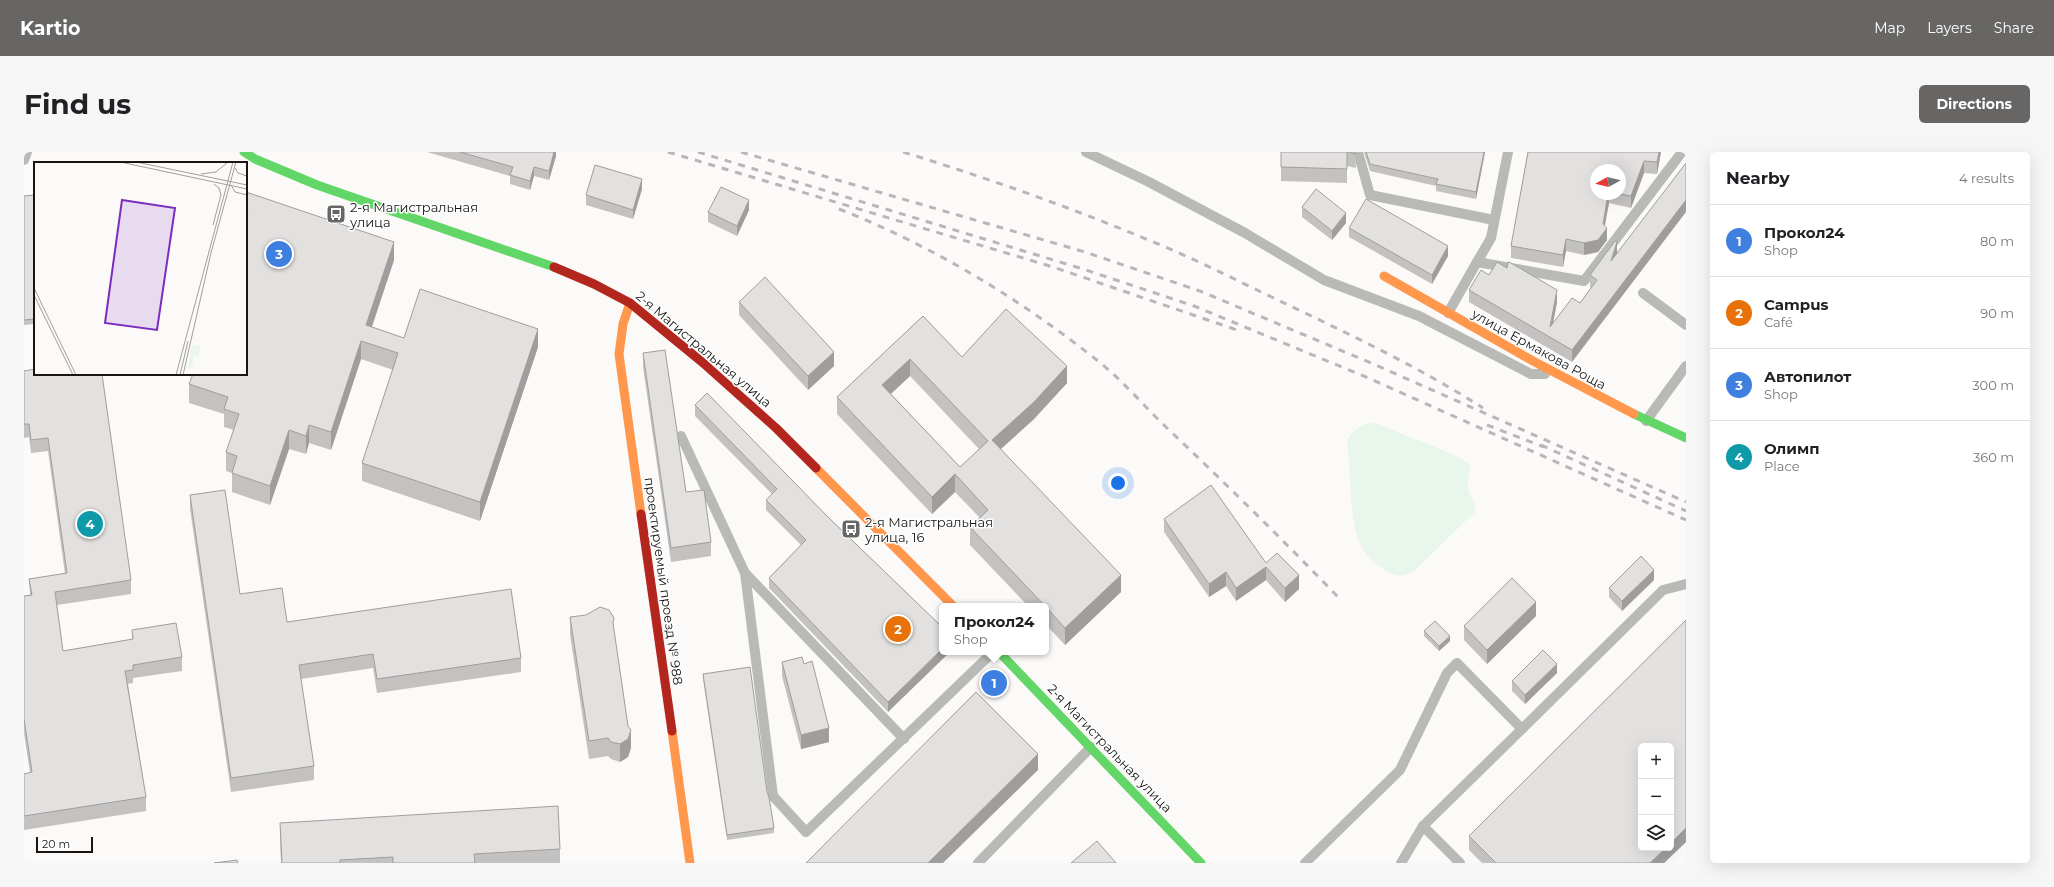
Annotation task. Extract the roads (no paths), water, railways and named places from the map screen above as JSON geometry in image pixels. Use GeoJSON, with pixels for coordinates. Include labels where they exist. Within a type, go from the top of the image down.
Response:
{"type":"FeatureCollection","features":[{"type":"Feature","properties":{"kind":"street","name":"2-я Магистральная улица"},"geometry":{"type":"LineString","coordinates":[[244,152],[255,159],[317,185],[554,267],[594,284],[630,303],[702,362],[776,428],[951,603]]}},
{"type":"Feature","properties":{"kind":"street","name":"улица Ермакова Роща"},"geometry":{"type":"LineString","coordinates":[[1384,276],[1555,375],[1646,421],[1686,438]]}},
{"type":"Feature","properties":{"kind":"street","name":"проектируемый проезд № 988"},"geometry":{"type":"LineString","coordinates":[[630,303],[622,324],[619,354],[690,863]]}},
{"type":"Feature","properties":{"kind":"street","name":"2-я Магистральная улица"},"geometry":{"type":"LineString","coordinates":[[1002,655],[1201,863]]}},
{"type":"Feature","properties":{"kind":"lane"},"geometry":{"type":"LineString","coordinates":[[24,160],[26,152]]}},
{"type":"Feature","properties":{"kind":"lane"},"geometry":{"type":"LineString","coordinates":[[1086,152],[1149,182],[1231,226],[1324,280],[1419,316],[1531,374],[1555,375]]}},
{"type":"Feature","properties":{"kind":"lane"},"geometry":{"type":"LineString","coordinates":[[1358,152],[1370,195],[1494,220]]}},
{"type":"Feature","properties":{"kind":"lane"},"geometry":{"type":"LineString","coordinates":[[1448,313],[1491,238],[1508,152]]}},
{"type":"Feature","properties":{"kind":"lane"},"geometry":{"type":"LineString","coordinates":[[1477,262],[1584,281],[1682,152]]}},
{"type":"Feature","properties":{"kind":"lane"},"geometry":{"type":"LineString","coordinates":[[1643,293],[1686,325]]}},
{"type":"Feature","properties":{"kind":"lane"},"geometry":{"type":"LineString","coordinates":[[1646,421],[1686,366]]}},
{"type":"Feature","properties":{"kind":"lane"},"geometry":{"type":"LineString","coordinates":[[681,436],[745,573],[773,796],[806,832],[990,655]]}},
{"type":"Feature","properties":{"kind":"lane"},"geometry":{"type":"LineString","coordinates":[[745,573],[904,738]]}},
{"type":"Feature","properties":{"kind":"lane"},"geometry":{"type":"LineString","coordinates":[[1401,863],[1423,826],[1663,590],[1686,584]]}},
{"type":"Feature","properties":{"kind":"lane"},"geometry":{"type":"LineString","coordinates":[[1305,863],[1400,770],[1447,673],[1457,664],[1522,730]]}},
{"type":"Feature","properties":{"kind":"lane"},"geometry":{"type":"LineString","coordinates":[[978,863],[1091,747]]}},
{"type":"Feature","properties":{"kind":"lane"},"geometry":{"type":"LineString","coordinates":[[1423,826],[1460,863]]}},
{"type":"Feature","properties":{"kind":"railway"},"geometry":{"type":"LineString","coordinates":[[668,152],[1053,267],[1240,331]]}},
{"type":"Feature","properties":{"kind":"railway"},"geometry":{"type":"LineString","coordinates":[[698,152],[1083,269],[1194,306],[1366,377],[1686,520]]}},
{"type":"Feature","properties":{"kind":"railway"},"geometry":{"type":"LineString","coordinates":[[741,152],[1085,252],[1200,291],[1371,363],[1686,502]]}},
{"type":"Feature","properties":{"kind":"railway"},"geometry":{"type":"LineString","coordinates":[[903,152],[1042,199],[1179,253],[1383,352],[1434,379],[1483,408]]}},
{"type":"Feature","properties":{"kind":"railway"},"geometry":{"type":"LineString","coordinates":[[839,209],[942,257],[1007,295],[1038,316],[1098,361],[1125,385],[1158,420],[1253,511],[1338,597]]}},
{"type":"Feature","properties":{"kind":"railway"},"geometry":{"type":"LineString","coordinates":[[1487,425],[1544,447]]}},
{"type":"Feature","properties":{"kind":"railway"},"geometry":{"type":"LineString","coordinates":[[1541,445],[1686,511]]}},
{"type":"Feature","properties":{"kind":"place","name":"2-я Магистральная улица"},"geometry":{"type":"Point","coordinates":[336,214]}},
{"type":"Feature","properties":{"kind":"place","name":"Автопилот"},"geometry":{"type":"Point","coordinates":[279,254]}},
{"type":"Feature","properties":{"kind":"place","name":"Олимп"},"geometry":{"type":"Point","coordinates":[90,524]}},
{"type":"Feature","properties":{"kind":"place","name":"2-я Магистральная улица, 16"},"geometry":{"type":"Point","coordinates":[851,529]}},
{"type":"Feature","properties":{"kind":"place","name":"Campus"},"geometry":{"type":"Point","coordinates":[898,629]}},
{"type":"Feature","properties":{"kind":"place","name":"Прокол24"},"geometry":{"type":"Point","coordinates":[994,683]}}]}
